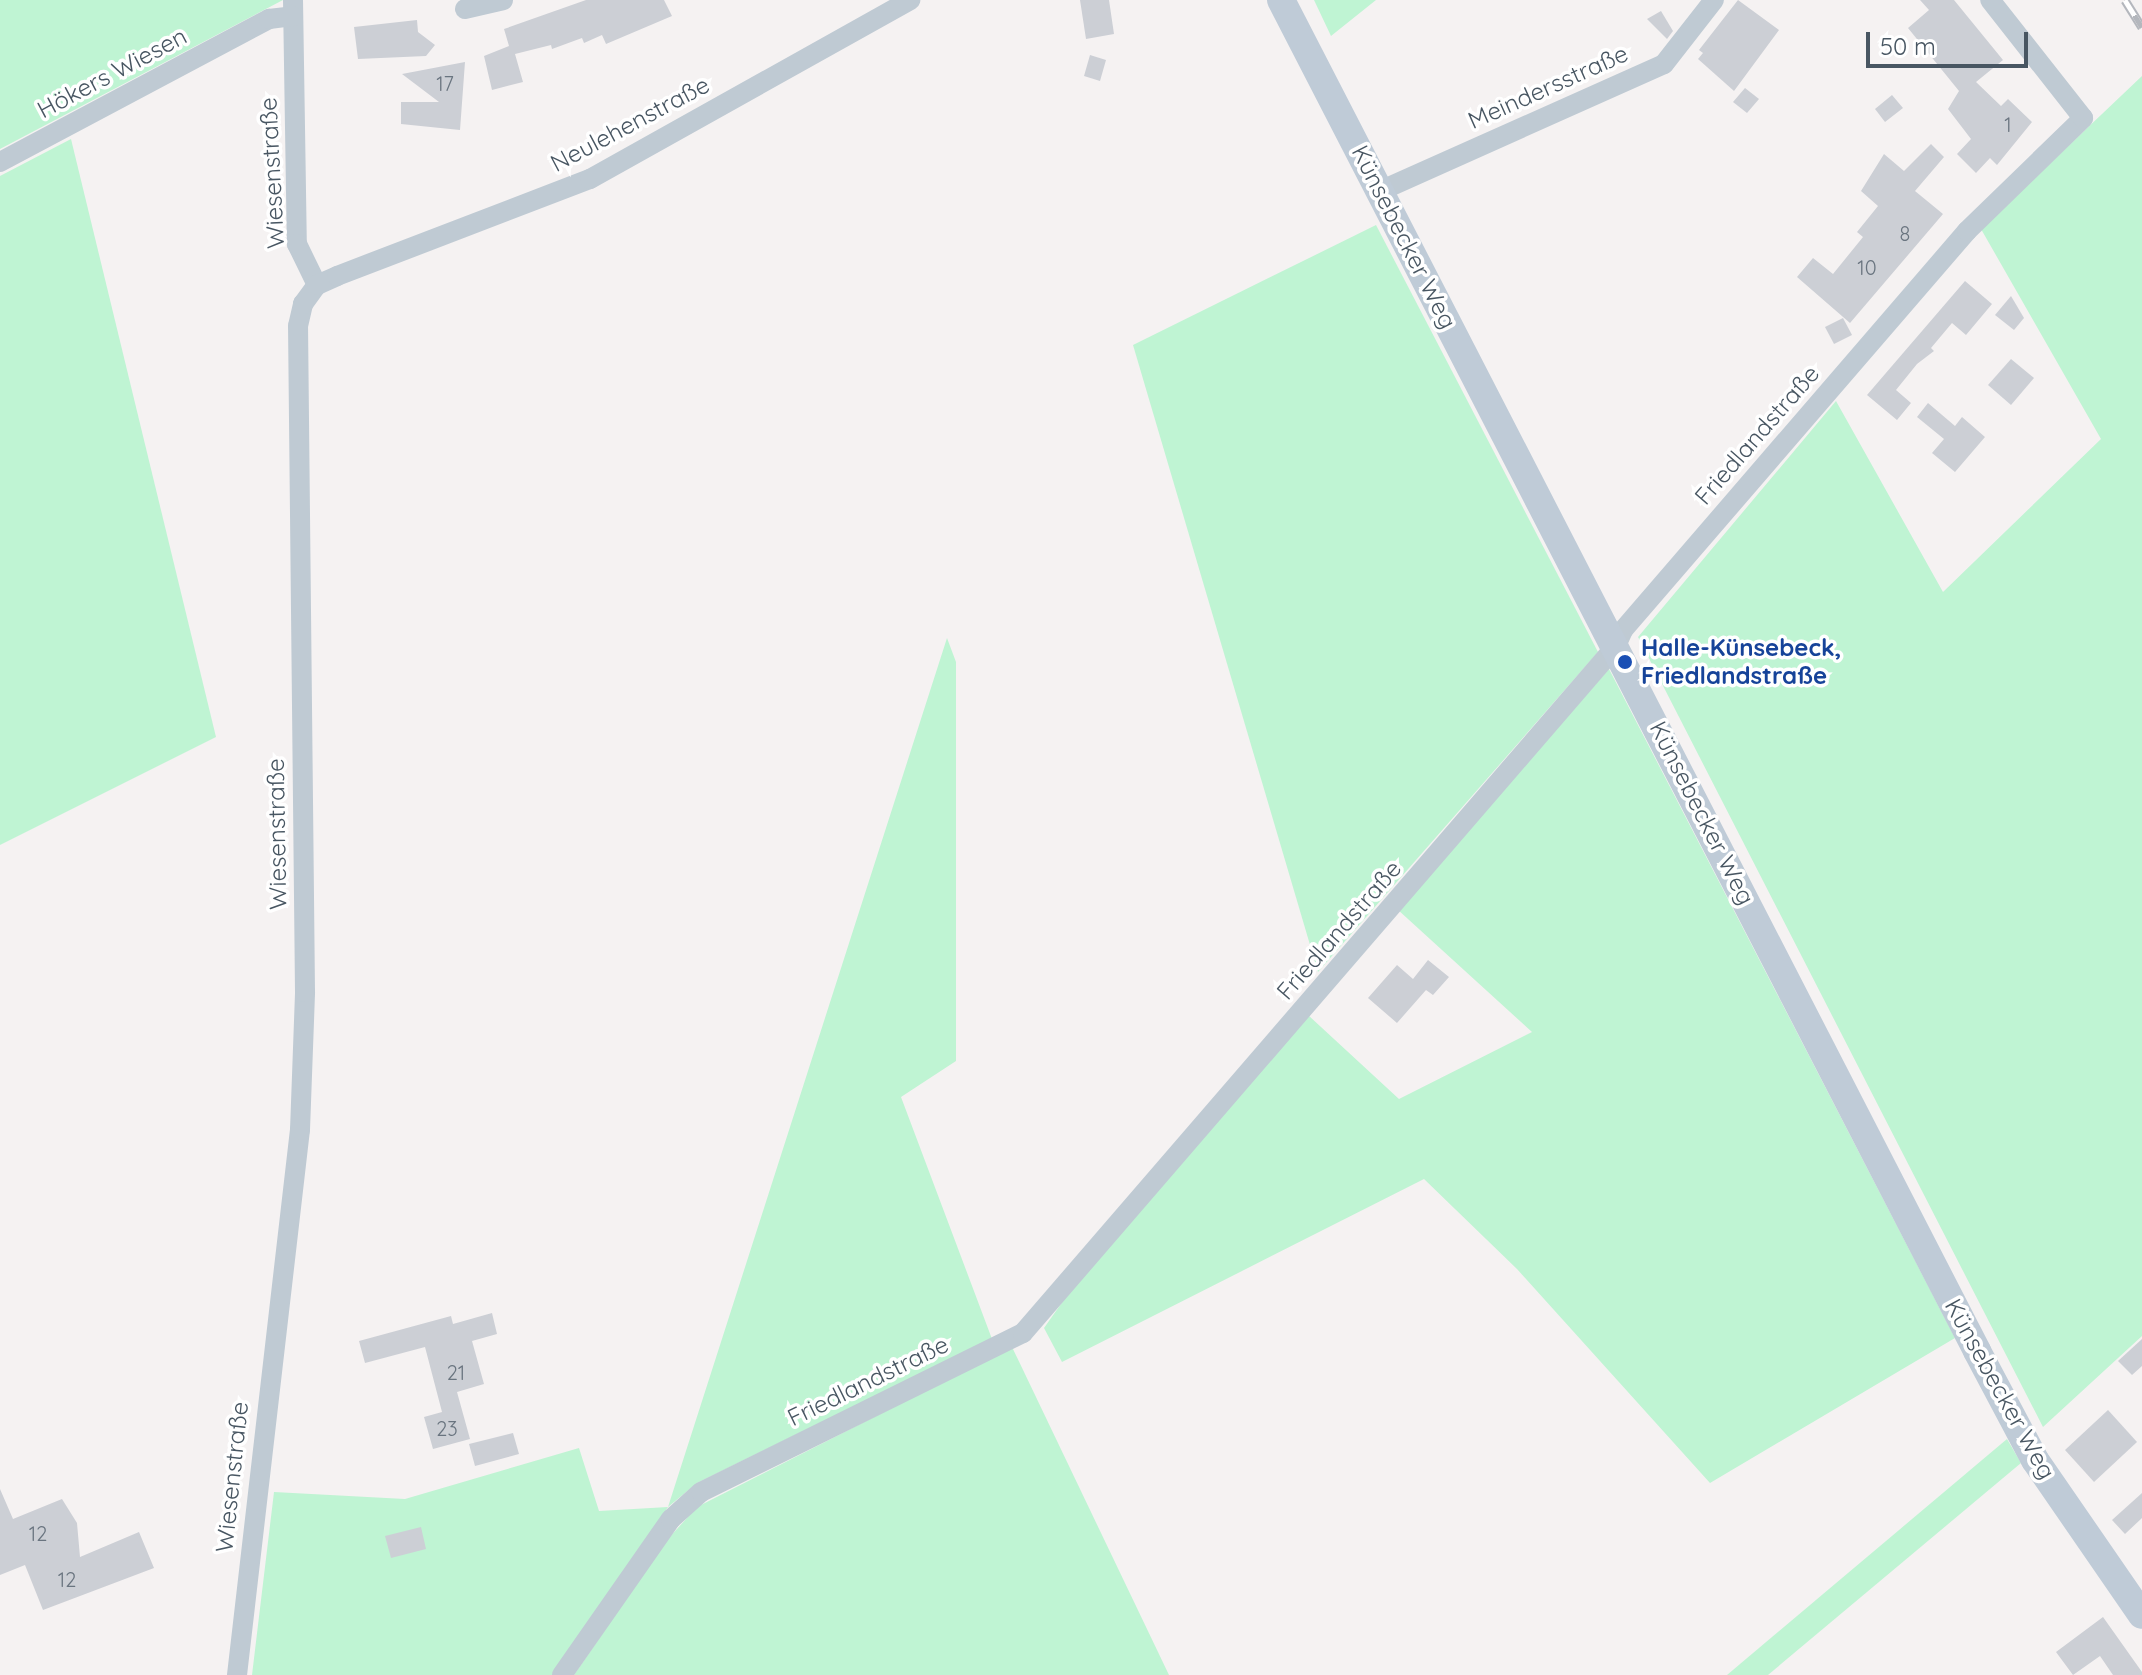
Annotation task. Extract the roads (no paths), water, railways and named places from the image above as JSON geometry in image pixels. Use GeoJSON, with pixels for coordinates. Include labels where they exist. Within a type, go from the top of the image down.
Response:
{"type":"FeatureCollection","features":[{"type":"Feature","properties":{"kind":"street"},"geometry":{"type":"LineString","coordinates":[[465,9],[503,0]]}},
{"type":"Feature","properties":{"kind":"street","name":"Neulehenstraße"},"geometry":{"type":"LineString","coordinates":[[317,285],[590,179],[910,0]]}},
{"type":"Feature","properties":{"kind":"street","name":"Künsebecker Weg"},"geometry":{"type":"LineString","coordinates":[[1281,0],[2028,1446],[2142,1615]]}},
{"type":"Feature","properties":{"kind":"street","name":"Meindersstraße"},"geometry":{"type":"LineString","coordinates":[[1380,191],[1664,64],[1714,0]]}},
{"type":"Feature","properties":{"kind":"street","name":"Friedlandstraße"},"geometry":{"type":"LineString","coordinates":[[562,1675],[671,1519],[701,1492],[1023,1333],[1616,646],[1623,630],[1967,231],[2083,118],[1990,0]]}},
{"type":"Feature","properties":{"kind":"street","name":"Wiesenstraße"},"geometry":{"type":"LineString","coordinates":[[237,1675],[300,1130],[305,992],[298,326],[303,304],[317,285],[297,244],[293,8]]}},
{"type":"Feature","properties":{"kind":"street","name":"Hökers Wiesen"},"geometry":{"type":"LineString","coordinates":[[0,162],[293,8]]}},
{"type":"Feature","properties":{"kind":"railway"},"geometry":{"type":"LineString","coordinates":[[2125,0],[2142,27]]}},
{"type":"Feature","properties":{"kind":"place","name":"Halle-Künsebeck, Friedlandstraße"},"geometry":{"type":"Point","coordinates":[1625,662]}}]}
